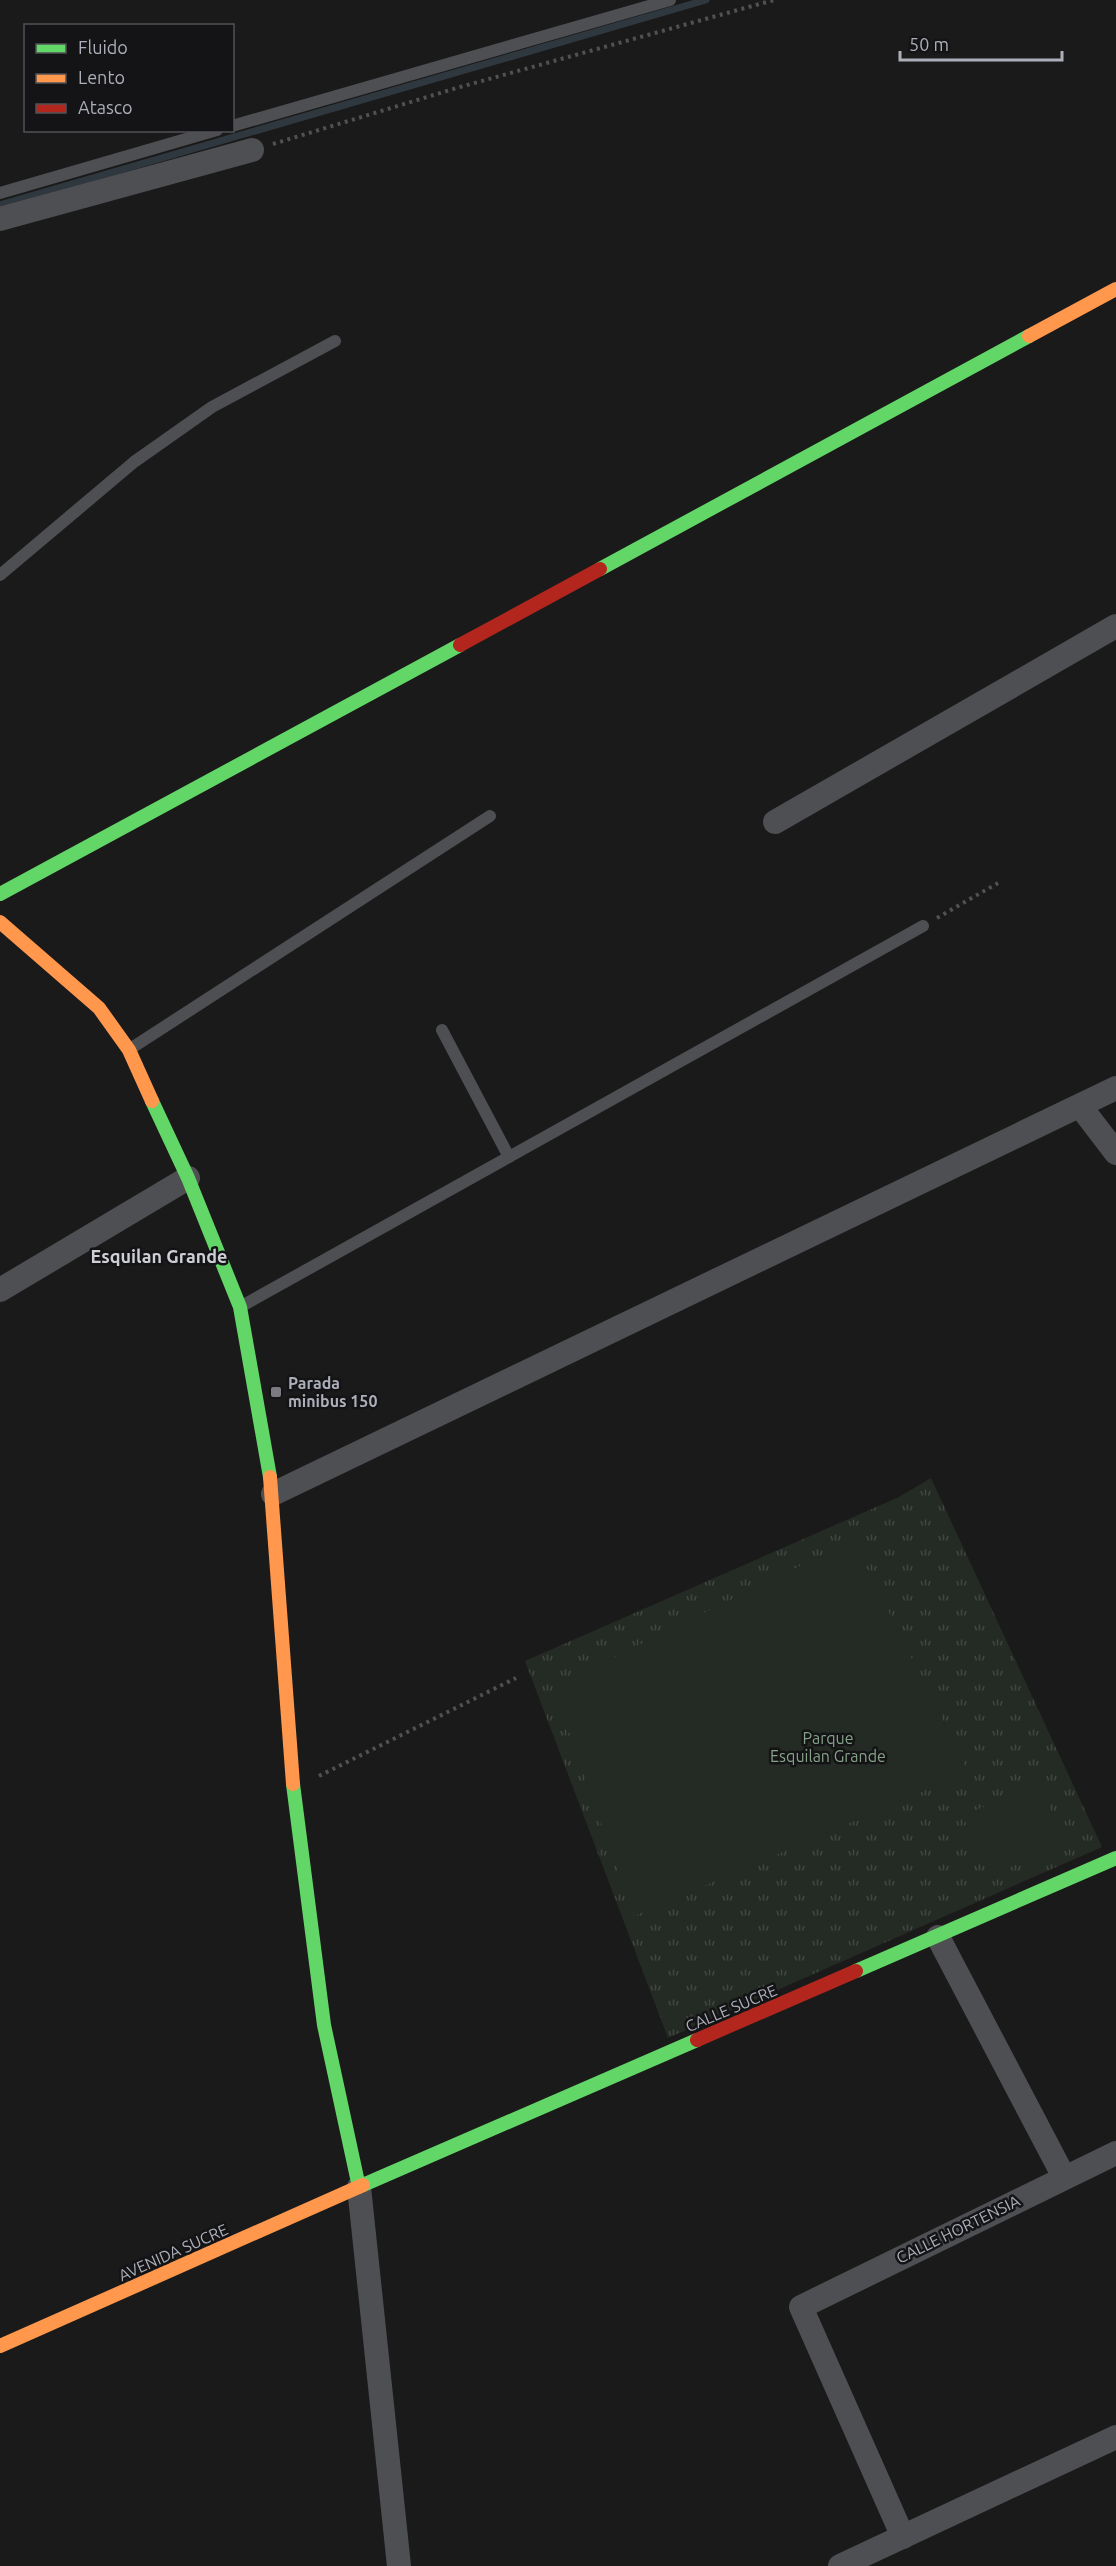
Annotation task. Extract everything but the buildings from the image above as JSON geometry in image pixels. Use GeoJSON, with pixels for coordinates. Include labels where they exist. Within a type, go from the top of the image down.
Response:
{"type":"FeatureCollection","features":[{"type":"Feature","properties":{"kind":"street"},"geometry":{"type":"LineString","coordinates":[[0,219],[252,150]]}},
{"type":"Feature","properties":{"kind":"street"},"geometry":{"type":"LineString","coordinates":[[0,894],[1116,289]]}},
{"type":"Feature","properties":{"kind":"street"},"geometry":{"type":"LineString","coordinates":[[776,822],[1116,626]]}},
{"type":"Feature","properties":{"kind":"street"},"geometry":{"type":"LineString","coordinates":[[0,922],[99,1008],[129,1050],[188,1178],[240,1307],[273,1494],[294,1788],[324,2025],[359,2187],[399,2566]]}},
{"type":"Feature","properties":{"kind":"street"},"geometry":{"type":"LineString","coordinates":[[273,1494],[1116,1088]]}},
{"type":"Feature","properties":{"kind":"street"},"geometry":{"type":"LineString","coordinates":[[1080,1106],[1116,1153]]}},
{"type":"Feature","properties":{"kind":"street"},"geometry":{"type":"LineString","coordinates":[[0,1290],[188,1178]]}},
{"type":"Feature","properties":{"kind":"street","name":"CALLE SUCRE"},"geometry":{"type":"LineString","coordinates":[[359,2187],[1116,1858]]}},
{"type":"Feature","properties":{"kind":"street"},"geometry":{"type":"LineString","coordinates":[[938,1937],[1064,2177]]}},
{"type":"Feature","properties":{"kind":"street","name":"CALLE HORTENSIA"},"geometry":{"type":"LineString","coordinates":[[903,2537],[801,2307],[1116,2153]]}},
{"type":"Feature","properties":{"kind":"street","name":"AVENIDA SUCRE"},"geometry":{"type":"LineString","coordinates":[[0,2346],[359,2187]]}},
{"type":"Feature","properties":{"kind":"street"},"geometry":{"type":"LineString","coordinates":[[840,2566],[882,2559],[903,2537],[1116,2437]]}},
{"type":"Feature","properties":{"kind":"lane"},"geometry":{"type":"LineString","coordinates":[[234,125],[670,0]]}},
{"type":"Feature","properties":{"kind":"lane"},"geometry":{"type":"LineString","coordinates":[[0,193],[210,132]]}},
{"type":"Feature","properties":{"kind":"lane"},"geometry":{"type":"LineString","coordinates":[[0,574],[134,462],[212,407],[335,341]]}},
{"type":"Feature","properties":{"kind":"lane"},"geometry":{"type":"LineString","coordinates":[[129,1050],[490,816]]}},
{"type":"Feature","properties":{"kind":"lane"},"geometry":{"type":"LineString","coordinates":[[240,1307],[923,926]]}},
{"type":"Feature","properties":{"kind":"lane"},"geometry":{"type":"LineString","coordinates":[[442,1030],[509,1157]]}},
{"type":"Feature","properties":{"kind":"path"},"geometry":{"type":"LineString","coordinates":[[252,150],[471,84],[774,0]]}},
{"type":"Feature","properties":{"kind":"path"},"geometry":{"type":"LineString","coordinates":[[923,926],[998,883]]}},
{"type":"Feature","properties":{"kind":"path"},"geometry":{"type":"LineString","coordinates":[[294,1788],[516,1678]]}},
{"type":"Feature","properties":{"kind":"green space","name":"Parque Esquilan Grande"},"geometry":{"type":"Polygon","coordinates":[[[931,1478],[1102,1847],[668,2038],[525,1661],[899,1497],[931,1478]]]}},
{"type":"Feature","properties":{"kind":"green space"},"geometry":{"type":"Polygon","coordinates":[[[853,1540],[968,1772],[634,1916],[553,1687],[853,1540]]]}},
{"type":"Feature","properties":{"kind":"green space"},"geometry":{"type":"Polygon","coordinates":[[[1039,1783],[1065,1844],[989,1876],[963,1816],[1039,1783]]]}},
{"type":"Feature","properties":{"kind":"waterway"},"geometry":{"type":"LineString","coordinates":[[0,205],[706,0]]}},
{"type":"Feature","properties":{"kind":"traffic: fast"},"geometry":{"type":"LineString","coordinates":[[600,569],[1029,336]]}},
{"type":"Feature","properties":{"kind":"traffic: fast"},"geometry":{"type":"LineString","coordinates":[[0,894],[460,645]]}},
{"type":"Feature","properties":{"kind":"traffic: fast"},"geometry":{"type":"LineString","coordinates":[[152,1101],[188,1178],[240,1307],[270,1477]]}},
{"type":"Feature","properties":{"kind":"traffic: fast"},"geometry":{"type":"LineString","coordinates":[[293,1784],[324,2025],[359,2187]]}},
{"type":"Feature","properties":{"kind":"traffic: fast"},"geometry":{"type":"LineString","coordinates":[[856,1971],[1116,1858]]}},
{"type":"Feature","properties":{"kind":"traffic: fast"},"geometry":{"type":"LineString","coordinates":[[363,2185],[697,2040]]}},
{"type":"Feature","properties":{"kind":"traffic: slow"},"geometry":{"type":"LineString","coordinates":[[1029,336],[1116,289]]}},
{"type":"Feature","properties":{"kind":"traffic: slow"},"geometry":{"type":"LineString","coordinates":[[0,922],[99,1008],[129,1050],[152,1101]]}},
{"type":"Feature","properties":{"kind":"traffic: slow"},"geometry":{"type":"LineString","coordinates":[[270,1477],[293,1784]]}},
{"type":"Feature","properties":{"kind":"traffic: slow"},"geometry":{"type":"LineString","coordinates":[[0,2346],[363,2185]]}},
{"type":"Feature","properties":{"kind":"traffic: jam"},"geometry":{"type":"LineString","coordinates":[[460,645],[600,569]]}},
{"type":"Feature","properties":{"kind":"traffic: jam"},"geometry":{"type":"LineString","coordinates":[[697,2040],[856,1971]]}},
{"type":"Feature","properties":{"kind":"place","name":"Parada minibus 150"},"geometry":{"type":"Point","coordinates":[276,1392]}},
{"type":"Feature","properties":{"kind":"district","name":"Esquilan Grande"},"geometry":{"type":"Point","coordinates":[159,1256]}}]}
